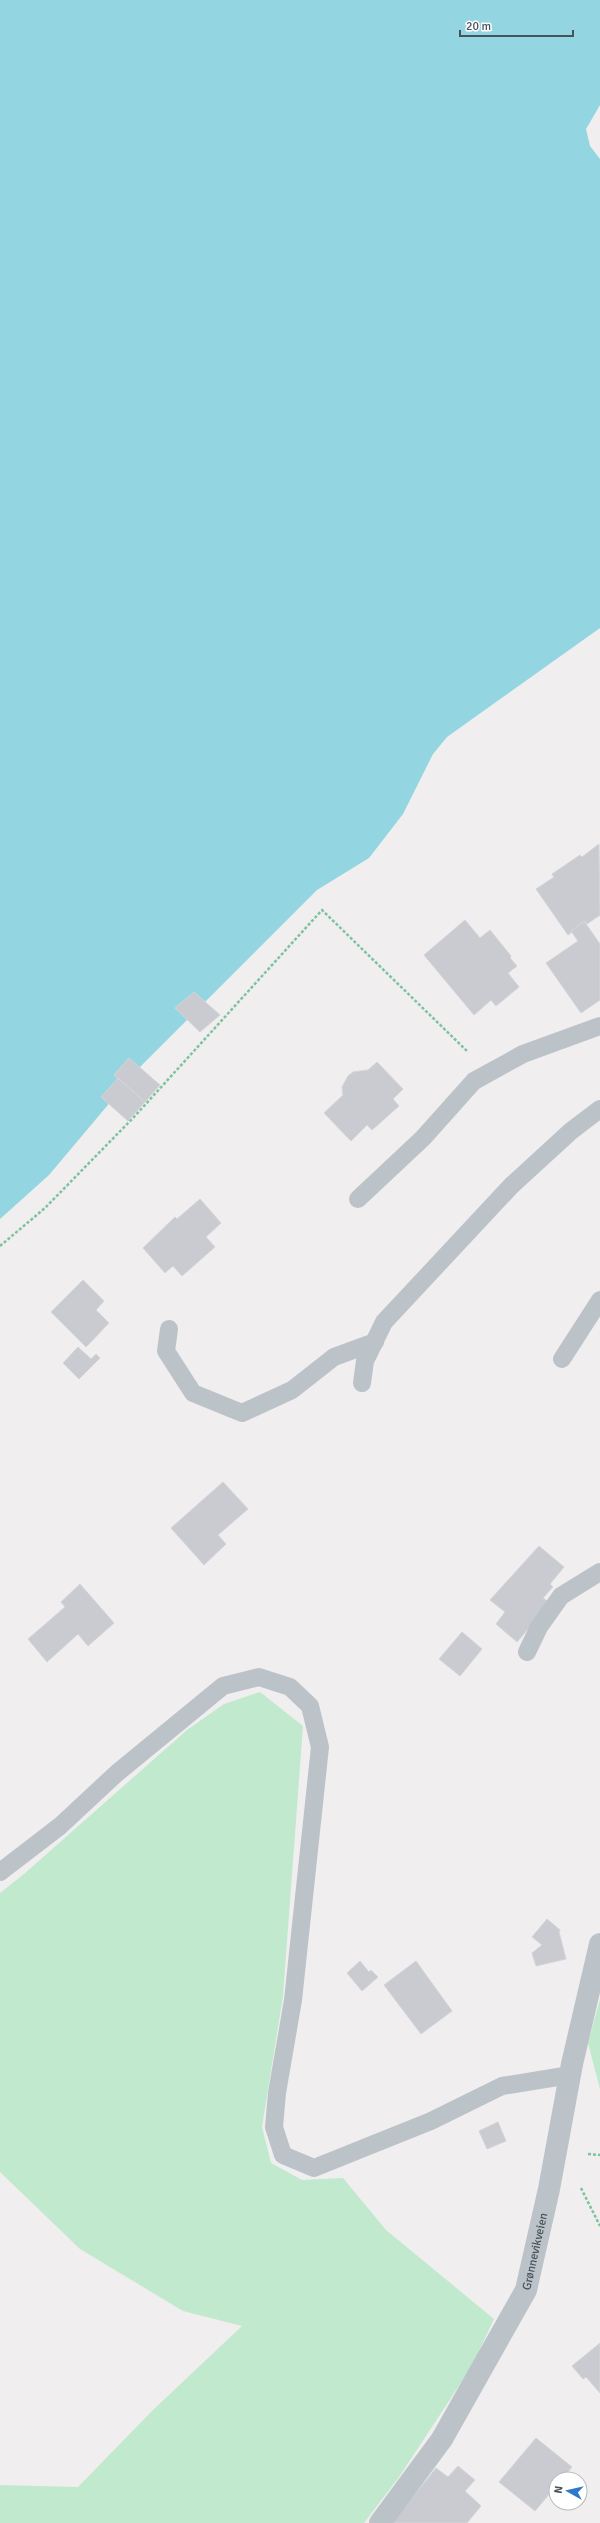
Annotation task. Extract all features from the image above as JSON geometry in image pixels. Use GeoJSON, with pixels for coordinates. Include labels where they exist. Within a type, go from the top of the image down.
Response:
{"type":"FeatureCollection","features":[{"type":"Feature","properties":{"kind":"street","name":"Grønnevikveien"},"geometry":{"type":"LineString","coordinates":[[380,2523],[442,2439],[526,2290],[550,2189],[570,2076],[600,1944]]}},
{"type":"Feature","properties":{"kind":"lane"},"geometry":{"type":"LineString","coordinates":[[358,1199],[423,1138],[474,1080],[523,1054],[600,1026]]}},
{"type":"Feature","properties":{"kind":"lane"},"geometry":{"type":"LineString","coordinates":[[362,1383],[366,1361],[384,1322],[512,1185],[571,1131],[600,1109]]}},
{"type":"Feature","properties":{"kind":"lane"},"geometry":{"type":"LineString","coordinates":[[562,1359],[600,1300]]}},
{"type":"Feature","properties":{"kind":"lane"},"geometry":{"type":"LineString","coordinates":[[169,1328],[166,1351],[193,1393],[242,1413],[292,1390],[334,1357],[375,1342]]}},
{"type":"Feature","properties":{"kind":"lane"},"geometry":{"type":"LineString","coordinates":[[527,1652],[539,1627],[561,1596],[600,1572]]}},
{"type":"Feature","properties":{"kind":"lane"},"geometry":{"type":"LineString","coordinates":[[0,1872],[60,1826],[118,1773],[223,1686],[259,1677],[290,1687],[310,1706],[320,1748],[294,2000],[277,2093],[274,2128],[283,2155],[314,2168],[431,2121],[502,2086],[570,2076]]}},
{"type":"Feature","properties":{"kind":"path"},"geometry":{"type":"LineString","coordinates":[[0,1246],[45,1208],[134,1117],[322,910],[470,1054],[492,1071]]}},
{"type":"Feature","properties":{"kind":"green space"},"geometry":{"type":"Polygon","coordinates":[[[260,1692],[303,1726],[283,1996],[262,2127],[271,2163],[302,2180],[343,2178],[386,2230],[494,2319],[472,2366],[399,2477],[364,2523],[0,2523],[0,2485],[78,2487],[153,2410],[242,2326],[183,2311],[80,2249],[0,2172],[0,1893],[24,1874],[187,1730],[224,1704],[260,1692]]]}},
{"type":"Feature","properties":{"kind":"green space"},"geometry":{"type":"Polygon","coordinates":[[[600,1999],[600,2089],[588,2043],[600,1999]]]}},
{"type":"Feature","properties":{"kind":"water"},"geometry":{"type":"Polygon","coordinates":[[[0,0],[600,0],[600,105],[586,129],[590,146],[600,159],[600,628],[447,737],[433,754],[403,814],[369,858],[317,890],[139,1068],[49,1175],[0,1219],[0,0]]]}},
{"type":"Feature","properties":{"kind":"building"},"geometry":{"type":"Polygon","coordinates":[[[599,844],[600,915],[587,924],[585,921],[568,935],[536,889],[554,877],[552,874],[580,855],[582,857],[599,844]]]}},
{"type":"Feature","properties":{"kind":"building"},"geometry":{"type":"Polygon","coordinates":[[[465,920],[480,938],[490,930],[511,956],[510,958],[517,966],[508,973],[519,987],[496,1006],[491,1000],[474,1015],[424,955],[465,920]]]}},
{"type":"Feature","properties":{"kind":"building"},"geometry":{"type":"Polygon","coordinates":[[[584,921],[600,944],[600,1000],[581,1013],[546,963],[578,941],[571,931],[584,921]]]}},
{"type":"Feature","properties":{"kind":"building"},"geometry":{"type":"Polygon","coordinates":[[[194,992],[220,1015],[200,1032],[175,1008],[194,992]]]}},
{"type":"Feature","properties":{"kind":"building"},"geometry":{"type":"Polygon","coordinates":[[[129,1058],[160,1085],[145,1102],[114,1075],[129,1058]]]}},
{"type":"Feature","properties":{"kind":"building"},"geometry":{"type":"Polygon","coordinates":[[[377,1062],[403,1089],[393,1099],[399,1106],[372,1130],[367,1125],[351,1141],[324,1113],[343,1095],[342,1087],[348,1076],[353,1072],[368,1070],[377,1062]]]}},
{"type":"Feature","properties":{"kind":"building"},"geometry":{"type":"Polygon","coordinates":[[[118,1078],[145,1102],[128,1121],[101,1097],[118,1078]]]}},
{"type":"Feature","properties":{"kind":"building"},"geometry":{"type":"Polygon","coordinates":[[[200,1199],[221,1223],[206,1237],[215,1247],[182,1276],[173,1266],[165,1273],[143,1248],[175,1217],[177,1219],[200,1199]]]}},
{"type":"Feature","properties":{"kind":"building"},"geometry":{"type":"Polygon","coordinates":[[[83,1280],[104,1301],[96,1310],[109,1323],[86,1347],[51,1312],[83,1280]]]}},
{"type":"Feature","properties":{"kind":"building"},"geometry":{"type":"Polygon","coordinates":[[[78,1347],[91,1359],[96,1354],[100,1358],[79,1379],[63,1363],[78,1347]]]}},
{"type":"Feature","properties":{"kind":"building"},"geometry":{"type":"Polygon","coordinates":[[[223,1482],[248,1509],[218,1535],[226,1544],[204,1565],[171,1528],[223,1482]]]}},
{"type":"Feature","properties":{"kind":"building"},"geometry":{"type":"Polygon","coordinates":[[[539,1546],[564,1567],[550,1584],[553,1587],[543,1598],[550,1603],[517,1642],[496,1624],[505,1612],[490,1600],[539,1546]]]}},
{"type":"Feature","properties":{"kind":"building"},"geometry":{"type":"Polygon","coordinates":[[[80,1584],[114,1623],[88,1646],[78,1634],[47,1662],[28,1639],[65,1607],[61,1602],[80,1584]]]}},
{"type":"Feature","properties":{"kind":"building"},"geometry":{"type":"Polygon","coordinates":[[[462,1632],[482,1649],[460,1676],[439,1659],[462,1632]]]}},
{"type":"Feature","properties":{"kind":"building"},"geometry":{"type":"Polygon","coordinates":[[[547,1919],[560,1930],[559,1932],[566,1959],[536,1966],[532,1953],[542,1945],[532,1937],[547,1919]]]}},
{"type":"Feature","properties":{"kind":"building"},"geometry":{"type":"Polygon","coordinates":[[[360,1961],[369,1972],[371,1970],[378,1977],[362,1991],[347,1973],[360,1961]]]}},
{"type":"Feature","properties":{"kind":"building"},"geometry":{"type":"Polygon","coordinates":[[[416,1961],[452,2011],[421,2034],[384,1985],[416,1961]]]}},
{"type":"Feature","properties":{"kind":"building"},"geometry":{"type":"Polygon","coordinates":[[[498,2122],[506,2141],[487,2149],[479,2131],[498,2122]]]}},
{"type":"Feature","properties":{"kind":"building"},"geometry":{"type":"Polygon","coordinates":[[[600,2343],[600,2393],[586,2377],[583,2379],[572,2366],[600,2343]]]}},
{"type":"Feature","properties":{"kind":"building"},"geometry":{"type":"Polygon","coordinates":[[[536,2438],[572,2467],[569,2471],[548,2471],[548,2496],[535,2511],[499,2482],[536,2438]]]}},
{"type":"Feature","properties":{"kind":"building"},"geometry":{"type":"Polygon","coordinates":[[[458,2466],[475,2480],[465,2491],[481,2506],[467,2523],[392,2523],[436,2468],[448,2477],[458,2466]]]}}]}
